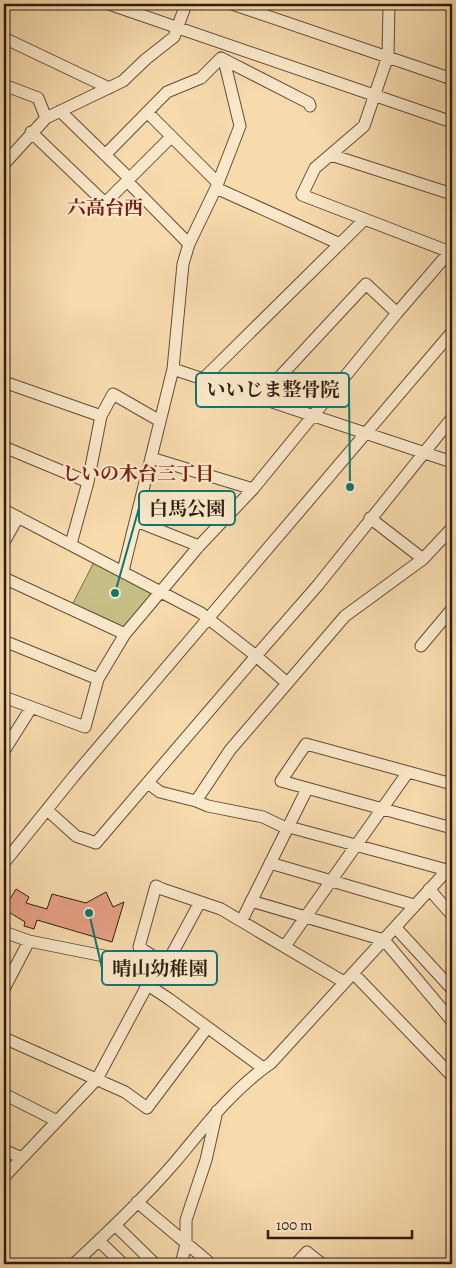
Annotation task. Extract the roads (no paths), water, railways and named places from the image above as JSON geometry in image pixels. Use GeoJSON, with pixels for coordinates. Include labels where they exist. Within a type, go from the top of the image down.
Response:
{"type":"FeatureCollection","features":[{"type":"Feature","properties":{"kind":"street"},"geometry":{"type":"LineString","coordinates":[[109,4],[452,122]]}},
{"type":"Feature","properties":{"kind":"street"},"geometry":{"type":"LineString","coordinates":[[4,164],[31,132],[46,118],[123,81],[146,59],[174,37],[186,4]]}},
{"type":"Feature","properties":{"kind":"street"},"geometry":{"type":"LineString","coordinates":[[232,4],[452,78]]}},
{"type":"Feature","properties":{"kind":"street"},"geometry":{"type":"LineString","coordinates":[[4,697],[84,728],[98,679],[125,634],[199,546],[254,489],[397,313],[451,251],[364,220],[302,195],[315,168],[364,126],[388,56],[389,4]]}},
{"type":"Feature","properties":{"kind":"street"},"geometry":{"type":"LineString","coordinates":[[4,38],[109,88]]}},
{"type":"Feature","properties":{"kind":"street"},"geometry":{"type":"LineString","coordinates":[[106,155],[167,92],[201,78],[223,59],[228,45]]}},
{"type":"Feature","properties":{"kind":"street"},"geometry":{"type":"LineString","coordinates":[[223,59],[309,102],[310,106]]}},
{"type":"Feature","properties":{"kind":"street"},"geometry":{"type":"LineString","coordinates":[[123,571],[173,369],[182,272],[189,244],[217,186],[240,126],[223,59]]}},
{"type":"Feature","properties":{"kind":"street"},"geometry":{"type":"LineString","coordinates":[[4,85],[38,98],[46,118]]}},
{"type":"Feature","properties":{"kind":"street"},"geometry":{"type":"LineString","coordinates":[[60,111],[106,155],[189,244]]}},
{"type":"Feature","properties":{"kind":"street"},"geometry":{"type":"LineString","coordinates":[[148,113],[217,186],[340,244]]}},
{"type":"Feature","properties":{"kind":"street"},"geometry":{"type":"LineString","coordinates":[[31,132],[106,203],[171,136]]}},
{"type":"Feature","properties":{"kind":"street"},"geometry":{"type":"LineString","coordinates":[[331,155],[452,194]]}},
{"type":"Feature","properties":{"kind":"street"},"geometry":{"type":"LineString","coordinates":[[203,379],[364,220]]}},
{"type":"Feature","properties":{"kind":"street"},"geometry":{"type":"LineString","coordinates":[[260,398],[366,284],[397,313]]}},
{"type":"Feature","properties":{"kind":"street"},"geometry":{"type":"LineString","coordinates":[[4,863],[208,617],[452,332]]}},
{"type":"Feature","properties":{"kind":"street"},"geometry":{"type":"LineString","coordinates":[[173,369],[452,462]]}},
{"type":"Feature","properties":{"kind":"street"},"geometry":{"type":"LineString","coordinates":[[4,382],[101,416]]}},
{"type":"Feature","properties":{"kind":"street"},"geometry":{"type":"LineString","coordinates":[[71,544],[88,482],[101,416],[113,394],[160,421]]}},
{"type":"Feature","properties":{"kind":"street"},"geometry":{"type":"LineString","coordinates":[[47,810],[76,836],[96,843],[318,585],[452,418]]}},
{"type":"Feature","properties":{"kind":"street"},"geometry":{"type":"LineString","coordinates":[[4,448],[88,482]]}},
{"type":"Feature","properties":{"kind":"street"},"geometry":{"type":"LineString","coordinates":[[151,458],[254,489]]}},
{"type":"Feature","properties":{"kind":"street"},"geometry":{"type":"LineString","coordinates":[[4,510],[162,591],[208,617],[286,683]]}},
{"type":"Feature","properties":{"kind":"street"},"geometry":{"type":"LineString","coordinates":[[4,542],[18,517]]}},
{"type":"Feature","properties":{"kind":"street"},"geometry":{"type":"LineString","coordinates":[[370,518],[423,558]]}},
{"type":"Feature","properties":{"kind":"street"},"geometry":{"type":"LineString","coordinates":[[136,521],[199,546]]}},
{"type":"Feature","properties":{"kind":"street"},"geometry":{"type":"LineString","coordinates":[[196,801],[230,750],[345,616],[423,558],[452,528]]}},
{"type":"Feature","properties":{"kind":"street"},"geometry":{"type":"LineString","coordinates":[[4,578],[125,634]]}},
{"type":"Feature","properties":{"kind":"street"},"geometry":{"type":"LineString","coordinates":[[421,646],[452,609]]}},
{"type":"Feature","properties":{"kind":"street"},"geometry":{"type":"LineString","coordinates":[[4,640],[98,679]]}},
{"type":"Feature","properties":{"kind":"street"},"geometry":{"type":"LineString","coordinates":[[4,751],[31,708]]}},
{"type":"Feature","properties":{"kind":"street"},"geometry":{"type":"LineString","coordinates":[[452,784],[306,744],[281,782],[452,828]]}},
{"type":"Feature","properties":{"kind":"street"},"geometry":{"type":"LineString","coordinates":[[285,946],[408,772]]}},
{"type":"Feature","properties":{"kind":"street"},"geometry":{"type":"LineString","coordinates":[[74,1264],[115,1225],[175,1162],[218,1109],[250,1077],[271,1063],[450,867],[288,828],[263,817],[208,806],[160,792],[148,783]]}},
{"type":"Feature","properties":{"kind":"street"},"geometry":{"type":"LineString","coordinates":[[242,920],[308,789]]}},
{"type":"Feature","properties":{"kind":"street"},"geometry":{"type":"LineString","coordinates":[[270,863],[414,905]]}},
{"type":"Feature","properties":{"kind":"street"},"geometry":{"type":"LineString","coordinates":[[200,902],[166,965],[139,947],[156,886],[200,902],[242,920],[344,982]]}},
{"type":"Feature","properties":{"kind":"street"},"geometry":{"type":"LineString","coordinates":[[430,889],[452,915]]}},
{"type":"Feature","properties":{"kind":"street"},"geometry":{"type":"LineString","coordinates":[[251,902],[384,940],[452,1021]]}},
{"type":"Feature","properties":{"kind":"street"},"geometry":{"type":"LineString","coordinates":[[396,928],[452,989]]}},
{"type":"Feature","properties":{"kind":"street"},"geometry":{"type":"LineString","coordinates":[[4,932],[29,940],[104,956],[148,984],[264,1068]]}},
{"type":"Feature","properties":{"kind":"street"},"geometry":{"type":"LineString","coordinates":[[4,989],[29,940]]}},
{"type":"Feature","properties":{"kind":"street"},"geometry":{"type":"LineString","coordinates":[[353,973],[452,1076]]}},
{"type":"Feature","properties":{"kind":"street"},"geometry":{"type":"LineString","coordinates":[[4,1177],[97,1079],[148,984]]}},
{"type":"Feature","properties":{"kind":"street"},"geometry":{"type":"LineString","coordinates":[[4,1038],[125,1092],[147,1108],[207,1028]]}},
{"type":"Feature","properties":{"kind":"street"},"geometry":{"type":"LineString","coordinates":[[4,1094],[57,1121]]}},
{"type":"Feature","properties":{"kind":"street"},"geometry":{"type":"LineString","coordinates":[[181,1264],[186,1244],[186,1220],[206,1160],[218,1109]]}},
{"type":"Feature","properties":{"kind":"street"},"geometry":{"type":"LineString","coordinates":[[4,1150],[22,1158]]}},
{"type":"Feature","properties":{"kind":"street"},"geometry":{"type":"LineString","coordinates":[[136,1202],[211,1264]]}},
{"type":"Feature","properties":{"kind":"street"},"geometry":{"type":"LineString","coordinates":[[115,1225],[154,1264]]}},
{"type":"Feature","properties":{"kind":"street"},"geometry":{"type":"LineString","coordinates":[[99,1241],[123,1264]]}},
{"type":"Feature","properties":{"kind":"street"},"geometry":{"type":"LineString","coordinates":[[296,1264],[307,1252],[322,1264]]}},
{"type":"Feature","properties":{"kind":"place","name":"いいじま整骨院"},"geometry":{"type":"Point","coordinates":[350,487]}},
{"type":"Feature","properties":{"kind":"place","name":"白馬公園"},"geometry":{"type":"Point","coordinates":[115,593]}},
{"type":"Feature","properties":{"kind":"place","name":"晴山幼稚園"},"geometry":{"type":"Point","coordinates":[89,913]}},
{"type":"Feature","properties":{"kind":"district","name":"六高台西"},"geometry":{"type":"Point","coordinates":[105,207]}},
{"type":"Feature","properties":{"kind":"district","name":"しいの木台三丁目"},"geometry":{"type":"Point","coordinates":[138,473]}}]}
